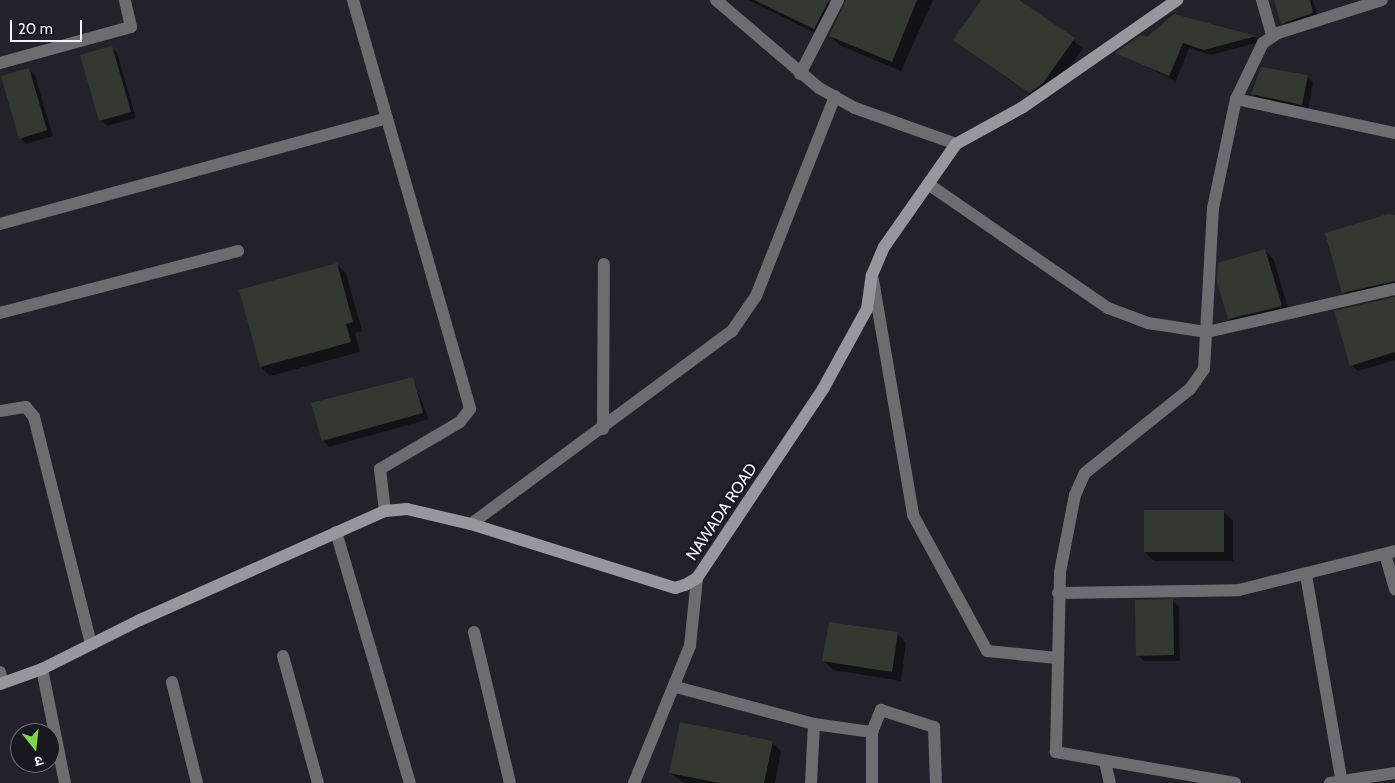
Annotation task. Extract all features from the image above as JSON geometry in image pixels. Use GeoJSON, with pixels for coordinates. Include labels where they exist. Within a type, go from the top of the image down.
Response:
{"type":"FeatureCollection","features":[{"type":"Feature","properties":{"kind":"street"},"geometry":{"type":"LineString","coordinates":[[0,63],[131,28],[125,0]]}},
{"type":"Feature","properties":{"kind":"street"},"geometry":{"type":"LineString","coordinates":[[353,0],[470,409],[460,422],[380,468],[385,511]]}},
{"type":"Feature","properties":{"kind":"street"},"geometry":{"type":"LineString","coordinates":[[716,0],[800,74],[835,96],[902,126],[956,144],[1024,108],[1177,0]]}},
{"type":"Feature","properties":{"kind":"street"},"geometry":{"type":"LineString","coordinates":[[800,74],[838,0]]}},
{"type":"Feature","properties":{"kind":"street"},"geometry":{"type":"LineString","coordinates":[[1262,0],[1272,35]]}},
{"type":"Feature","properties":{"kind":"street"},"geometry":{"type":"LineString","coordinates":[[1235,783],[1206,781],[1056,752],[1058,593],[1080,481],[1093,463],[1190,389],[1204,369],[1213,208],[1236,99],[1263,43],[1272,35],[1382,0]]}},
{"type":"Feature","properties":{"kind":"street"},"geometry":{"type":"LineString","coordinates":[[471,524],[720,342],[744,313],[768,268],[835,96]]}},
{"type":"Feature","properties":{"kind":"street"},"geometry":{"type":"LineString","coordinates":[[1236,99],[1395,133]]}},
{"type":"Feature","properties":{"kind":"street"},"geometry":{"type":"LineString","coordinates":[[0,224],[388,118]]}},
{"type":"Feature","properties":{"kind":"street","name":"NAWADA ROAD"},"geometry":{"type":"LineString","coordinates":[[634,783],[676,687],[690,646],[697,578],[844,354],[867,309],[872,275],[884,247],[931,186],[956,144]]}},
{"type":"Feature","properties":{"kind":"street"},"geometry":{"type":"LineString","coordinates":[[931,186],[1108,308],[1148,323],[1207,332],[1395,289]]}},
{"type":"Feature","properties":{"kind":"street"},"geometry":{"type":"LineString","coordinates":[[0,313],[238,251]]}},
{"type":"Feature","properties":{"kind":"street"},"geometry":{"type":"LineString","coordinates":[[603,428],[604,264]]}},
{"type":"Feature","properties":{"kind":"street"},"geometry":{"type":"LineString","coordinates":[[872,275],[913,516],[987,651],[1057,658]]}},
{"type":"Feature","properties":{"kind":"street"},"geometry":{"type":"LineString","coordinates":[[0,411],[26,408],[34,416],[90,644]]}},
{"type":"Feature","properties":{"kind":"street"},"geometry":{"type":"LineString","coordinates":[[1,679],[42,669],[90,644],[385,511],[407,509],[471,524],[675,588],[697,578]]}},
{"type":"Feature","properties":{"kind":"street"},"geometry":{"type":"LineString","coordinates":[[336,532],[410,783]]}},
{"type":"Feature","properties":{"kind":"street"},"geometry":{"type":"LineString","coordinates":[[1058,593],[1206,594],[1306,575],[1390,553],[1395,590]]}},
{"type":"Feature","properties":{"kind":"street"},"geometry":{"type":"LineString","coordinates":[[1306,575],[1338,782],[1395,773]]}},
{"type":"Feature","properties":{"kind":"street"},"geometry":{"type":"LineString","coordinates":[[474,632],[510,783]]}},
{"type":"Feature","properties":{"kind":"street"},"geometry":{"type":"LineString","coordinates":[[283,656],[318,783]]}},
{"type":"Feature","properties":{"kind":"street"},"geometry":{"type":"LineString","coordinates":[[42,669],[65,783]]}},
{"type":"Feature","properties":{"kind":"street"},"geometry":{"type":"LineString","coordinates":[[172,682],[197,783]]}},
{"type":"Feature","properties":{"kind":"street"},"geometry":{"type":"LineString","coordinates":[[676,687],[814,724],[872,732]]}},
{"type":"Feature","properties":{"kind":"street"},"geometry":{"type":"LineString","coordinates":[[872,783],[872,732],[881,710],[934,727],[936,783]]}},
{"type":"Feature","properties":{"kind":"street"},"geometry":{"type":"LineString","coordinates":[[811,783],[814,724]]}},
{"type":"Feature","properties":{"kind":"street"},"geometry":{"type":"LineString","coordinates":[[1105,762],[1110,783]]}},
{"type":"Feature","properties":{"kind":"building"},"geometry":{"type":"Polygon","coordinates":[[[754,0],[829,0],[814,29],[754,0]]]}},
{"type":"Feature","properties":{"kind":"building"},"geometry":{"type":"Polygon","coordinates":[[[846,0],[917,0],[892,62],[829,36],[846,0]]]}},
{"type":"Feature","properties":{"kind":"building"},"geometry":{"type":"Polygon","coordinates":[[[981,0],[1019,0],[1075,38],[1043,83],[1029,93],[953,40],[981,0]]]}},
{"type":"Feature","properties":{"kind":"building"},"geometry":{"type":"Polygon","coordinates":[[[1274,0],[1310,0],[1313,13],[1281,24],[1274,0]]]}},
{"type":"Feature","properties":{"kind":"building"},"geometry":{"type":"Polygon","coordinates":[[[1174,14],[1256,36],[1204,50],[1183,43],[1169,76],[1115,53],[1141,35],[1147,37],[1174,14]]]}},
{"type":"Feature","properties":{"kind":"building"},"geometry":{"type":"Polygon","coordinates":[[[112,46],[131,112],[99,121],[80,55],[112,46]]]}},
{"type":"Feature","properties":{"kind":"building"},"geometry":{"type":"Polygon","coordinates":[[[1261,67],[1308,75],[1302,105],[1251,94],[1261,67]]]}},
{"type":"Feature","properties":{"kind":"building"},"geometry":{"type":"Polygon","coordinates":[[[29,68],[47,130],[19,139],[1,76],[29,68]]]}},
{"type":"Feature","properties":{"kind":"building"},"geometry":{"type":"Polygon","coordinates":[[[1388,214],[1395,215],[1395,281],[1342,293],[1325,233],[1388,214]]]}},
{"type":"Feature","properties":{"kind":"building"},"geometry":{"type":"Polygon","coordinates":[[[1265,249],[1282,306],[1228,319],[1217,282],[1218,263],[1265,249]]]}},
{"type":"Feature","properties":{"kind":"building"},"geometry":{"type":"Polygon","coordinates":[[[337,263],[353,322],[346,324],[351,342],[260,367],[239,290],[337,263]]]}},
{"type":"Feature","properties":{"kind":"building"},"geometry":{"type":"Polygon","coordinates":[[[1395,297],[1395,352],[1350,366],[1334,311],[1395,297]]]}},
{"type":"Feature","properties":{"kind":"building"},"geometry":{"type":"Polygon","coordinates":[[[413,377],[423,413],[322,441],[311,403],[413,377]]]}},
{"type":"Feature","properties":{"kind":"building"},"geometry":{"type":"Polygon","coordinates":[[[1144,510],[1224,510],[1224,552],[1144,552],[1144,510]]]}},
{"type":"Feature","properties":{"kind":"building"},"geometry":{"type":"Polygon","coordinates":[[[1173,599],[1174,655],[1136,656],[1135,600],[1173,599]]]}},
{"type":"Feature","properties":{"kind":"building"},"geometry":{"type":"Polygon","coordinates":[[[829,622],[898,632],[892,672],[822,661],[829,622]]]}},
{"type":"Feature","properties":{"kind":"building"},"geometry":{"type":"Polygon","coordinates":[[[680,722],[773,741],[764,783],[719,783],[669,773],[680,722]]]}}]}
